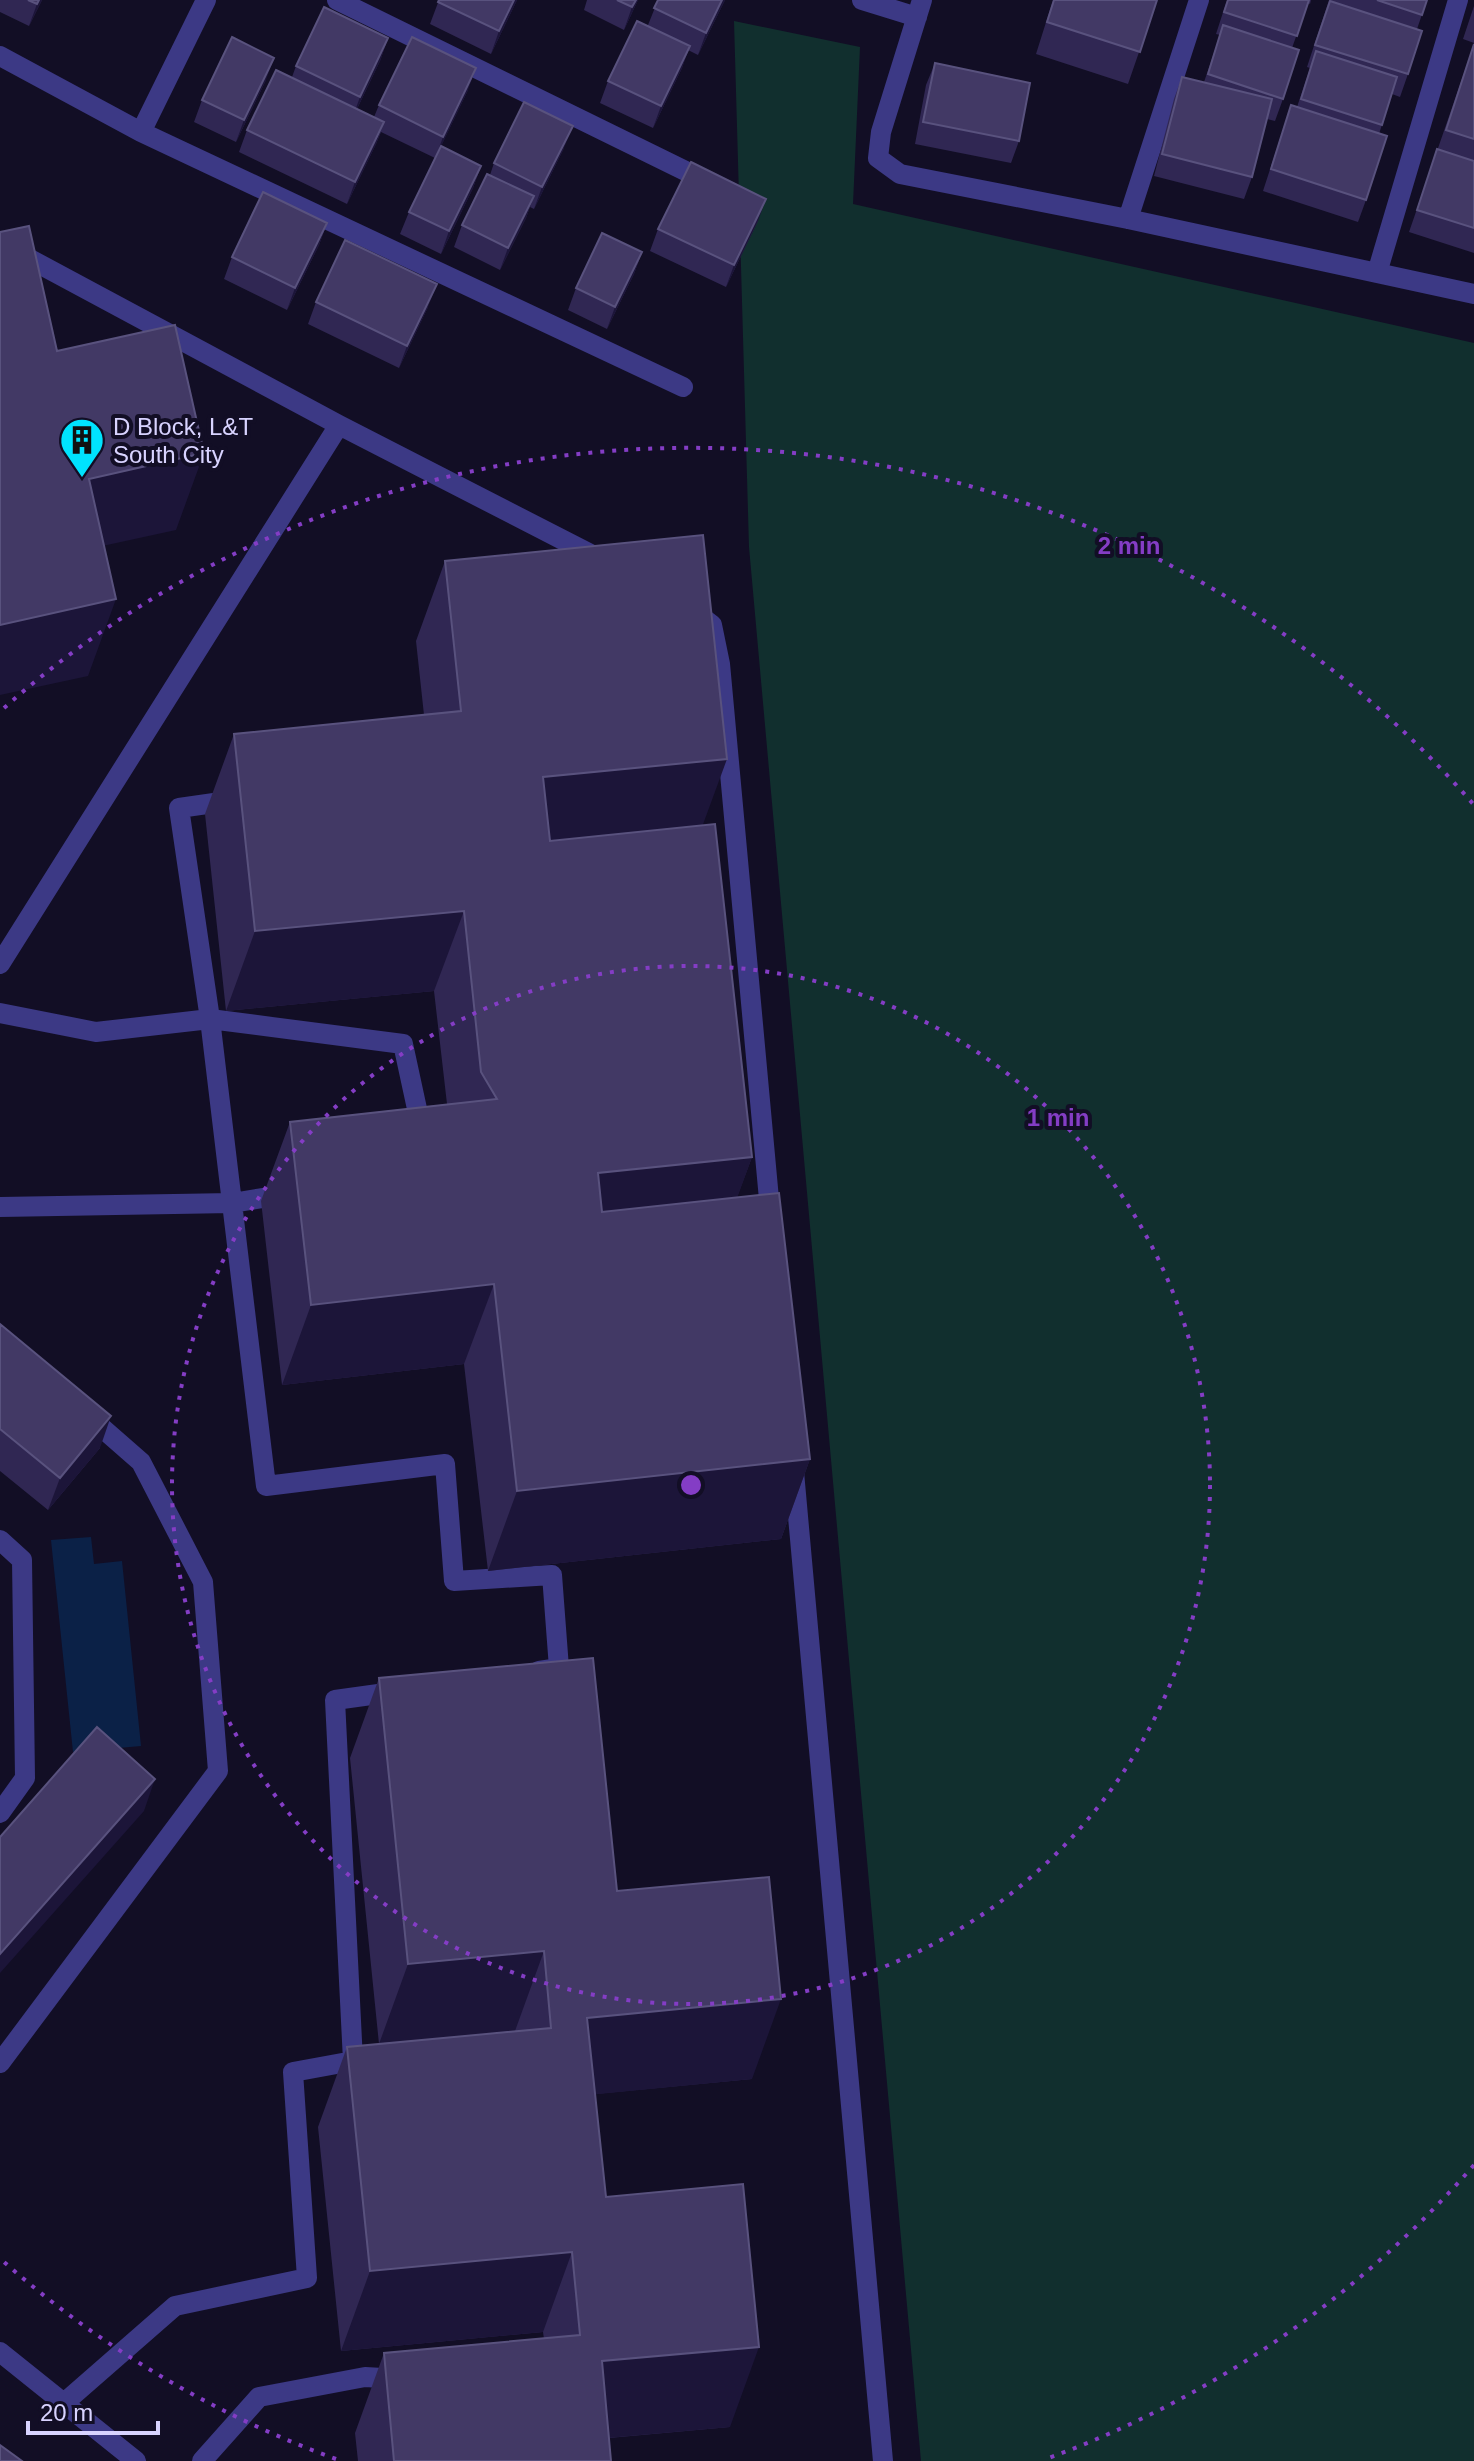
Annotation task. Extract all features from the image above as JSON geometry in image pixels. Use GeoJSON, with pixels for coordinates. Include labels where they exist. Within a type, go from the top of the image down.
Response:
{"type":"FeatureCollection","features":[{"type":"Feature","properties":{"kind":"street"},"geometry":{"type":"LineString","coordinates":[[141,132],[206,0]]}},
{"type":"Feature","properties":{"kind":"street"},"geometry":{"type":"LineString","coordinates":[[337,0],[721,188]]}},
{"type":"Feature","properties":{"kind":"street"},"geometry":{"type":"LineString","coordinates":[[862,0],[920,8],[881,132],[878,158],[900,174],[1128,219],[1474,294]]}},
{"type":"Feature","properties":{"kind":"street"},"geometry":{"type":"LineString","coordinates":[[1128,219],[1199,0]]}},
{"type":"Feature","properties":{"kind":"street"},"geometry":{"type":"LineString","coordinates":[[1377,273],[1458,0]]}},
{"type":"Feature","properties":{"kind":"street"},"geometry":{"type":"LineString","coordinates":[[0,56],[141,132],[683,387]]}},
{"type":"Feature","properties":{"kind":"street"},"geometry":{"type":"LineString","coordinates":[[0,243],[339,425],[614,566]]}},
{"type":"Feature","properties":{"kind":"street"},"geometry":{"type":"LineString","coordinates":[[0,964],[339,425]]}},
{"type":"Feature","properties":{"kind":"street"},"geometry":{"type":"LineString","coordinates":[[682,601],[712,625],[720,664],[772,1236]]}},
{"type":"Feature","properties":{"kind":"street"},"geometry":{"type":"LineString","coordinates":[[257,797],[179,808],[210,1019],[266,1486],[445,1464],[454,1581],[552,1575],[559,1668],[514,1675]]}},
{"type":"Feature","properties":{"kind":"street"},"geometry":{"type":"LineString","coordinates":[[0,1013],[96,1032],[210,1019],[403,1044],[427,1156]]}},
{"type":"Feature","properties":{"kind":"street"},"geometry":{"type":"LineString","coordinates":[[0,1207],[232,1203],[309,1191]]}},
{"type":"Feature","properties":{"kind":"street"},"geometry":{"type":"LineString","coordinates":[[0,2063],[218,1771],[203,1582],[141,1462],[71,1401]]}},
{"type":"Feature","properties":{"kind":"street"},"geometry":{"type":"LineString","coordinates":[[792,1459],[883,2461]]}},
{"type":"Feature","properties":{"kind":"street"},"geometry":{"type":"LineString","coordinates":[[0,1540],[22,1560],[25,1778],[0,1813]]}},
{"type":"Feature","properties":{"kind":"street"},"geometry":{"type":"LineString","coordinates":[[64,2403],[175,2306],[307,2278],[293,2072],[353,2061],[335,1700],[425,1688]]}},
{"type":"Feature","properties":{"kind":"street"},"geometry":{"type":"LineString","coordinates":[[0,2352],[136,2461]]}},
{"type":"Feature","properties":{"kind":"street"},"geometry":{"type":"LineString","coordinates":[[202,2461],[259,2397],[365,2377],[423,2380]]}},
{"type":"Feature","properties":{"kind":"green space"},"geometry":{"type":"Polygon","coordinates":[[[734,21],[860,47],[853,204],[1474,343],[1474,2461],[921,2461],[749,547],[734,21]]]}},
{"type":"Feature","properties":{"kind":"water"},"geometry":{"type":"Polygon","coordinates":[[[91,1537],[94,1564],[122,1561],[141,1746],[73,1752],[51,1540],[91,1537]]]}},
{"type":"Feature","properties":{"kind":"building"},"geometry":{"type":"Polygon","coordinates":[[[439,0],[514,0],[499,31],[439,0]]]}},
{"type":"Feature","properties":{"kind":"building"},"geometry":{"type":"Polygon","coordinates":[[[617,0],[636,0],[632,7],[617,0]]]}},
{"type":"Feature","properties":{"kind":"building"},"geometry":{"type":"Polygon","coordinates":[[[658,0],[722,0],[706,33],[654,8],[658,0]]]}},
{"type":"Feature","properties":{"kind":"building"},"geometry":{"type":"Polygon","coordinates":[[[1054,0],[1157,0],[1140,52],[1047,22],[1054,0]]]}},
{"type":"Feature","properties":{"kind":"building"},"geometry":{"type":"Polygon","coordinates":[[[1228,0],[1309,0],[1297,36],[1224,12],[1228,0]]]}},
{"type":"Feature","properties":{"kind":"building"},"geometry":{"type":"Polygon","coordinates":[[[1377,0],[1427,0],[1422,15],[1377,0]]]}},
{"type":"Feature","properties":{"kind":"building"},"geometry":{"type":"Polygon","coordinates":[[[1330,1],[1422,31],[1408,74],[1315,45],[1330,1]]]}},
{"type":"Feature","properties":{"kind":"building"},"geometry":{"type":"Polygon","coordinates":[[[324,7],[388,38],[360,97],[296,66],[324,7]]]}},
{"type":"Feature","properties":{"kind":"building"},"geometry":{"type":"Polygon","coordinates":[[[637,21],[690,46],[661,106],[608,81],[637,21]]]}},
{"type":"Feature","properties":{"kind":"building"},"geometry":{"type":"Polygon","coordinates":[[[1223,25],[1299,50],[1283,99],[1208,74],[1223,25]]]}},
{"type":"Feature","properties":{"kind":"building"},"geometry":{"type":"Polygon","coordinates":[[[232,37],[274,58],[244,120],[202,100],[232,37]]]}},
{"type":"Feature","properties":{"kind":"building"},"geometry":{"type":"Polygon","coordinates":[[[412,37],[476,68],[443,137],[379,105],[412,37]]]}},
{"type":"Feature","properties":{"kind":"building"},"geometry":{"type":"Polygon","coordinates":[[[1474,44],[1474,139],[1446,130],[1474,44]]]}},
{"type":"Feature","properties":{"kind":"building"},"geometry":{"type":"Polygon","coordinates":[[[1316,51],[1397,77],[1382,125],[1301,99],[1316,51]]]}},
{"type":"Feature","properties":{"kind":"building"},"geometry":{"type":"Polygon","coordinates":[[[935,63],[1030,83],[1019,141],[923,122],[935,63]]]}},
{"type":"Feature","properties":{"kind":"building"},"geometry":{"type":"Polygon","coordinates":[[[276,70],[384,122],[355,182],[247,130],[276,70]]]}},
{"type":"Feature","properties":{"kind":"building"},"geometry":{"type":"Polygon","coordinates":[[[1182,77],[1272,99],[1252,177],[1162,154],[1182,77]]]}},
{"type":"Feature","properties":{"kind":"building"},"geometry":{"type":"Polygon","coordinates":[[[524,102],[573,126],[542,187],[494,163],[524,102]]]}},
{"type":"Feature","properties":{"kind":"building"},"geometry":{"type":"Polygon","coordinates":[[[1291,105],[1387,136],[1366,200],[1271,169],[1291,105]]]}},
{"type":"Feature","properties":{"kind":"building"},"geometry":{"type":"Polygon","coordinates":[[[441,146],[481,166],[449,231],[409,212],[441,146]]]}},
{"type":"Feature","properties":{"kind":"building"},"geometry":{"type":"Polygon","coordinates":[[[1437,149],[1474,161],[1474,228],[1417,210],[1437,149]]]}},
{"type":"Feature","properties":{"kind":"building"},"geometry":{"type":"Polygon","coordinates":[[[691,162],[766,199],[734,265],[658,229],[691,162]]]}},
{"type":"Feature","properties":{"kind":"building"},"geometry":{"type":"Polygon","coordinates":[[[487,174],[534,196],[508,248],[462,225],[487,174]]]}},
{"type":"Feature","properties":{"kind":"building"},"geometry":{"type":"Polygon","coordinates":[[[263,192],[327,223],[295,288],[232,257],[263,192]]]}},
{"type":"Feature","properties":{"kind":"building"},"geometry":{"type":"Polygon","coordinates":[[[29,226],[57,351],[175,325],[204,453],[89,479],[116,599],[0,625],[0,232],[29,226]]]}},
{"type":"Feature","properties":{"kind":"building"},"geometry":{"type":"Polygon","coordinates":[[[602,233],[642,252],[615,307],[576,288],[602,233]]]}},
{"type":"Feature","properties":{"kind":"building"},"geometry":{"type":"Polygon","coordinates":[[[345,240],[437,284],[407,346],[316,302],[345,240]]]}},
{"type":"Feature","properties":{"kind":"building"},"geometry":{"type":"Polygon","coordinates":[[[703,535],[727,759],[543,777],[550,841],[715,824],[752,1157],[598,1173],[602,1212],[779,1193],[810,1459],[517,1491],[494,1284],[311,1305],[290,1122],[497,1099],[481,1072],[464,911],[255,931],[234,734],[461,711],[445,561],[703,535]]]}},
{"type":"Feature","properties":{"kind":"building"},"geometry":{"type":"Polygon","coordinates":[[[0,1324],[111,1416],[60,1478],[0,1429],[0,1324]]]}},
{"type":"Feature","properties":{"kind":"building"},"geometry":{"type":"Polygon","coordinates":[[[593,1658],[617,1891],[769,1877],[781,1999],[587,2018],[606,2197],[743,2184],[759,2347],[602,2361],[611,2461],[394,2461],[384,2353],[580,2335],[572,2252],[370,2271],[347,2047],[551,2028],[544,1951],[408,1964],[379,1678],[593,1658]]]}},
{"type":"Feature","properties":{"kind":"building"},"geometry":{"type":"Polygon","coordinates":[[[97,1727],[155,1779],[0,1954],[0,1837],[97,1727]]]}},
{"type":"Feature","properties":{"kind":"building"},"geometry":{"type":"Polygon","coordinates":[[[0,2445],[22,2461],[0,2461],[0,2445]]]}},
{"type":"Feature","properties":{"kind":"place","name":"D Block, L&T South City"},"geometry":{"type":"Point","coordinates":[82,479]}}]}
